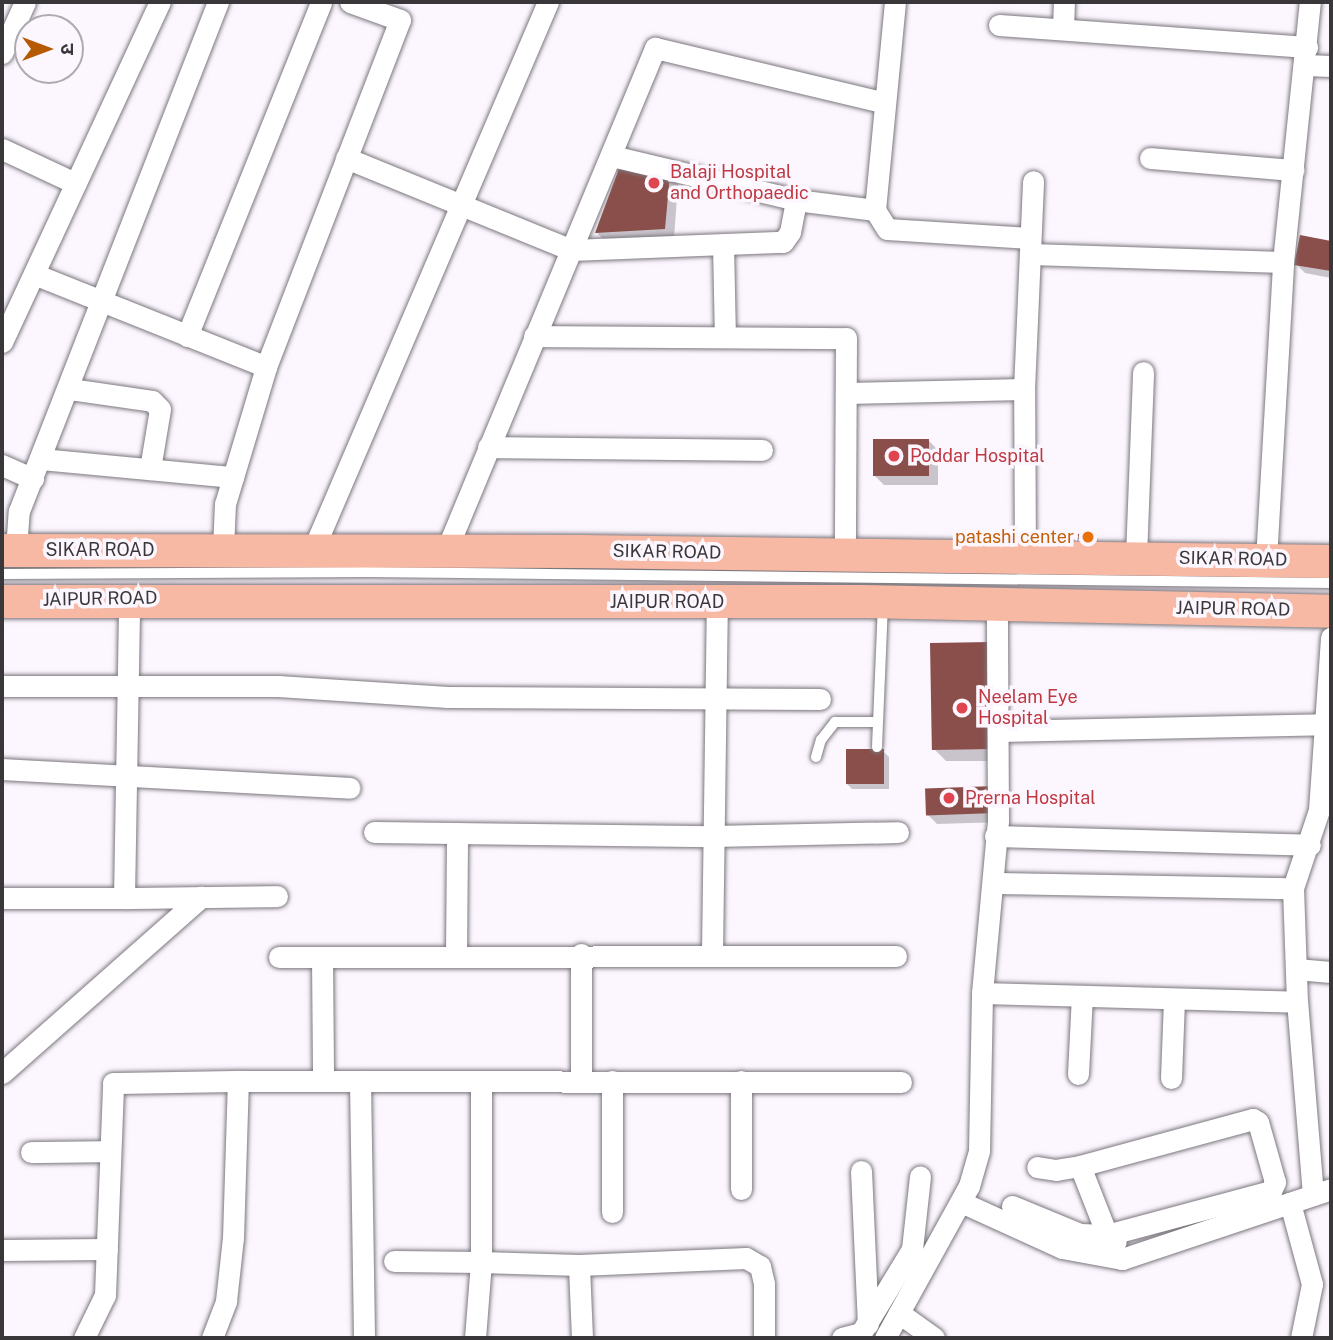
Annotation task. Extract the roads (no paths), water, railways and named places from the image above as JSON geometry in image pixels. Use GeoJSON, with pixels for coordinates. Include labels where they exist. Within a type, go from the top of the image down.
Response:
{"type":"FeatureCollection","features":[{"type":"Feature","properties":{"kind":"main road","name":"SIKAR ROAD"},"geometry":{"type":"LineString","coordinates":[[7,558],[223,549],[1331,561]]}},
{"type":"Feature","properties":{"kind":"main road","name":"JAIPUR ROAD"},"geometry":{"type":"LineString","coordinates":[[2,601],[129,598],[883,601],[1331,611]]}},
{"type":"Feature","properties":{"kind":"street"},"geometry":{"type":"LineString","coordinates":[[2,342],[160,2]]}},
{"type":"Feature","properties":{"kind":"street"},"geometry":{"type":"LineString","coordinates":[[7,558],[19,511],[70,389],[218,2]]}},
{"type":"Feature","properties":{"kind":"street"},"geometry":{"type":"LineString","coordinates":[[187,336],[321,2]]}},
{"type":"Feature","properties":{"kind":"street"},"geometry":{"type":"LineString","coordinates":[[223,549],[225,504],[266,367],[400,20],[350,2]]}},
{"type":"Feature","properties":{"kind":"street"},"geometry":{"type":"LineString","coordinates":[[313,550],[548,2]]}},
{"type":"Feature","properties":{"kind":"street"},"geometry":{"type":"LineString","coordinates":[[895,2],[875,210],[887,229],[1030,246],[1283,262]]}},
{"type":"Feature","properties":{"kind":"street"},"geometry":{"type":"LineString","coordinates":[[1063,29],[1064,2]]}},
{"type":"Feature","properties":{"kind":"street"},"geometry":{"type":"LineString","coordinates":[[1266,560],[1283,262],[1310,2]]}},
{"type":"Feature","properties":{"kind":"street"},"geometry":{"type":"LineString","coordinates":[[2,54],[21,3]]}},
{"type":"Feature","properties":{"kind":"street"},"geometry":{"type":"LineString","coordinates":[[999,25],[1063,29],[1306,56],[1331,66]]}},
{"type":"Feature","properties":{"kind":"street"},"geometry":{"type":"LineString","coordinates":[[446,551],[655,48],[885,103]]}},
{"type":"Feature","properties":{"kind":"street"},"geometry":{"type":"LineString","coordinates":[[2,149],[75,183]]}},
{"type":"Feature","properties":{"kind":"street"},"geometry":{"type":"LineString","coordinates":[[612,156],[796,200],[875,210]]}},
{"type":"Feature","properties":{"kind":"street"},"geometry":{"type":"LineString","coordinates":[[346,158],[570,250],[783,242],[796,200]]}},
{"type":"Feature","properties":{"kind":"street"},"geometry":{"type":"LineString","coordinates":[[1150,158],[1293,170]]}},
{"type":"Feature","properties":{"kind":"street"},"geometry":{"type":"LineString","coordinates":[[1025,556],[1024,389],[1033,181]]}},
{"type":"Feature","properties":{"kind":"street"},"geometry":{"type":"LineString","coordinates":[[723,244],[725,337]]}},
{"type":"Feature","properties":{"kind":"street"},"geometry":{"type":"LineString","coordinates":[[34,274],[266,367]]}},
{"type":"Feature","properties":{"kind":"street"},"geometry":{"type":"LineString","coordinates":[[534,336],[846,338],[845,554]]}},
{"type":"Feature","properties":{"kind":"street"},"geometry":{"type":"LineString","coordinates":[[1136,558],[1143,372]]}},
{"type":"Feature","properties":{"kind":"street"},"geometry":{"type":"LineString","coordinates":[[70,389],[152,401],[160,410],[150,469]]}},
{"type":"Feature","properties":{"kind":"street"},"geometry":{"type":"LineString","coordinates":[[846,393],[1024,389]]}},
{"type":"Feature","properties":{"kind":"street"},"geometry":{"type":"LineString","coordinates":[[488,447],[762,450]]}},
{"type":"Feature","properties":{"kind":"street"},"geometry":{"type":"LineString","coordinates":[[41,459],[233,477]]}},
{"type":"Feature","properties":{"kind":"street"},"geometry":{"type":"LineString","coordinates":[[2,465],[33,479]]}},
{"type":"Feature","properties":{"kind":"street"},"geometry":{"type":"LineString","coordinates":[[124,898],[131,687],[129,598]]}},
{"type":"Feature","properties":{"kind":"street"},"geometry":{"type":"LineString","coordinates":[[712,953],[714,697],[718,602]]}},
{"type":"Feature","properties":{"kind":"street"},"geometry":{"type":"LineString","coordinates":[[885,1338],[961,1202],[979,1151],[982,993],[994,883],[998,731],[997,603]]}},
{"type":"Feature","properties":{"kind":"street"},"geometry":{"type":"LineString","coordinates":[[961,1202],[1062,1248],[1122,1259],[1322,1192],[1297,1002],[1293,888],[1325,810],[1331,637]]}},
{"type":"Feature","properties":{"kind":"street"},"geometry":{"type":"LineString","coordinates":[[2,686],[278,686],[461,697],[820,699]]}},
{"type":"Feature","properties":{"kind":"street"},"geometry":{"type":"LineString","coordinates":[[998,731],[1327,715]]}},
{"type":"Feature","properties":{"kind":"street"},"geometry":{"type":"LineString","coordinates":[[2,769],[349,788]]}},
{"type":"Feature","properties":{"kind":"street"},"geometry":{"type":"LineString","coordinates":[[374,832],[713,836],[898,832]]}},
{"type":"Feature","properties":{"kind":"street"},"geometry":{"type":"LineString","coordinates":[[456,956],[457,833]]}},
{"type":"Feature","properties":{"kind":"street"},"geometry":{"type":"LineString","coordinates":[[995,836],[1310,845]]}},
{"type":"Feature","properties":{"kind":"street"},"geometry":{"type":"LineString","coordinates":[[994,883],[1293,888]]}},
{"type":"Feature","properties":{"kind":"street"},"geometry":{"type":"LineString","coordinates":[[2,898],[277,896]]}},
{"type":"Feature","properties":{"kind":"street"},"geometry":{"type":"LineString","coordinates":[[2,1073],[201,897]]}},
{"type":"Feature","properties":{"kind":"street"},"geometry":{"type":"LineString","coordinates":[[279,957],[712,953],[896,956]]}},
{"type":"Feature","properties":{"kind":"street"},"geometry":{"type":"LineString","coordinates":[[581,954],[581,1081]]}},
{"type":"Feature","properties":{"kind":"street"},"geometry":{"type":"LineString","coordinates":[[322,957],[323,1081]]}},
{"type":"Feature","properties":{"kind":"street"},"geometry":{"type":"LineString","coordinates":[[1296,968],[1331,972]]}},
{"type":"Feature","properties":{"kind":"street"},"geometry":{"type":"LineString","coordinates":[[982,993],[1297,1002]]}},
{"type":"Feature","properties":{"kind":"street"},"geometry":{"type":"LineString","coordinates":[[1078,1074],[1082,996]]}},
{"type":"Feature","properties":{"kind":"street"},"geometry":{"type":"LineString","coordinates":[[1171,1078],[1174,999]]}},
{"type":"Feature","properties":{"kind":"street"},"geometry":{"type":"LineString","coordinates":[[612,1080],[612,1212]]}},
{"type":"Feature","properties":{"kind":"street"},"geometry":{"type":"LineString","coordinates":[[84,1338],[105,1295],[113,1083],[612,1080],[901,1082]]}},
{"type":"Feature","properties":{"kind":"street"},"geometry":{"type":"LineString","coordinates":[[217,1336],[226,1301],[233,1238],[238,1081]]}},
{"type":"Feature","properties":{"kind":"street"},"geometry":{"type":"LineString","coordinates":[[360,1081],[364,1338]]}},
{"type":"Feature","properties":{"kind":"street"},"geometry":{"type":"LineString","coordinates":[[475,1338],[481,1262],[481,1081]]}},
{"type":"Feature","properties":{"kind":"street"},"geometry":{"type":"LineString","coordinates":[[741,1081],[741,1189]]}},
{"type":"Feature","properties":{"kind":"street"},"geometry":{"type":"LineString","coordinates":[[1012,1206],[1080,1234],[1107,1236],[1271,1191],[1275,1182],[1258,1122],[1247,1120],[1080,1166],[1037,1167]]}},
{"type":"Feature","properties":{"kind":"street"},"geometry":{"type":"LineString","coordinates":[[31,1152],[110,1151]]}},
{"type":"Feature","properties":{"kind":"street"},"geometry":{"type":"LineString","coordinates":[[1080,1166],[1107,1236],[1117,1243],[1122,1259]]}},
{"type":"Feature","properties":{"kind":"street"},"geometry":{"type":"LineString","coordinates":[[861,1171],[868,1324]]}},
{"type":"Feature","properties":{"kind":"street"},"geometry":{"type":"LineString","coordinates":[[842,1338],[861,1333],[912,1249],[920,1176]]}},
{"type":"Feature","properties":{"kind":"street"},"geometry":{"type":"LineString","coordinates":[[1290,1203],[1312,1284],[1301,1338]]}},
{"type":"Feature","properties":{"kind":"street"},"geometry":{"type":"LineString","coordinates":[[2,1250],[107,1249]]}},
{"type":"Feature","properties":{"kind":"street"},"geometry":{"type":"LineString","coordinates":[[394,1261],[579,1265],[746,1258],[760,1266],[764,1284],[764,1338]]}},
{"type":"Feature","properties":{"kind":"street"},"geometry":{"type":"LineString","coordinates":[[579,1265],[582,1338]]}},
{"type":"Feature","properties":{"kind":"street"},"geometry":{"type":"LineString","coordinates":[[899,1313],[934,1338]]}},
{"type":"Feature","properties":{"kind":"lane"},"geometry":{"type":"LineString","coordinates":[[7,558],[367,572],[1331,583]]}},
{"type":"Feature","properties":{"kind":"lane"},"geometry":{"type":"LineString","coordinates":[[877,747],[883,601]]}},
{"type":"Feature","properties":{"kind":"lane"},"geometry":{"type":"LineString","coordinates":[[816,757],[821,740],[835,722],[878,722]]}},
{"type":"Feature","properties":{"kind":"place","name":"Balaji Hospital and Orthopaedic"},"geometry":{"type":"Point","coordinates":[654,183]}},
{"type":"Feature","properties":{"kind":"place","name":"Poddar Hospital"},"geometry":{"type":"Point","coordinates":[894,456]}},
{"type":"Feature","properties":{"kind":"place","name":"patashi center"},"geometry":{"type":"Point","coordinates":[1088,537]}},
{"type":"Feature","properties":{"kind":"place","name":"Neelam Eye Hospital"},"geometry":{"type":"Point","coordinates":[962,708]}},
{"type":"Feature","properties":{"kind":"place","name":"Prerna Hospital"},"geometry":{"type":"Point","coordinates":[949,798]}}]}
